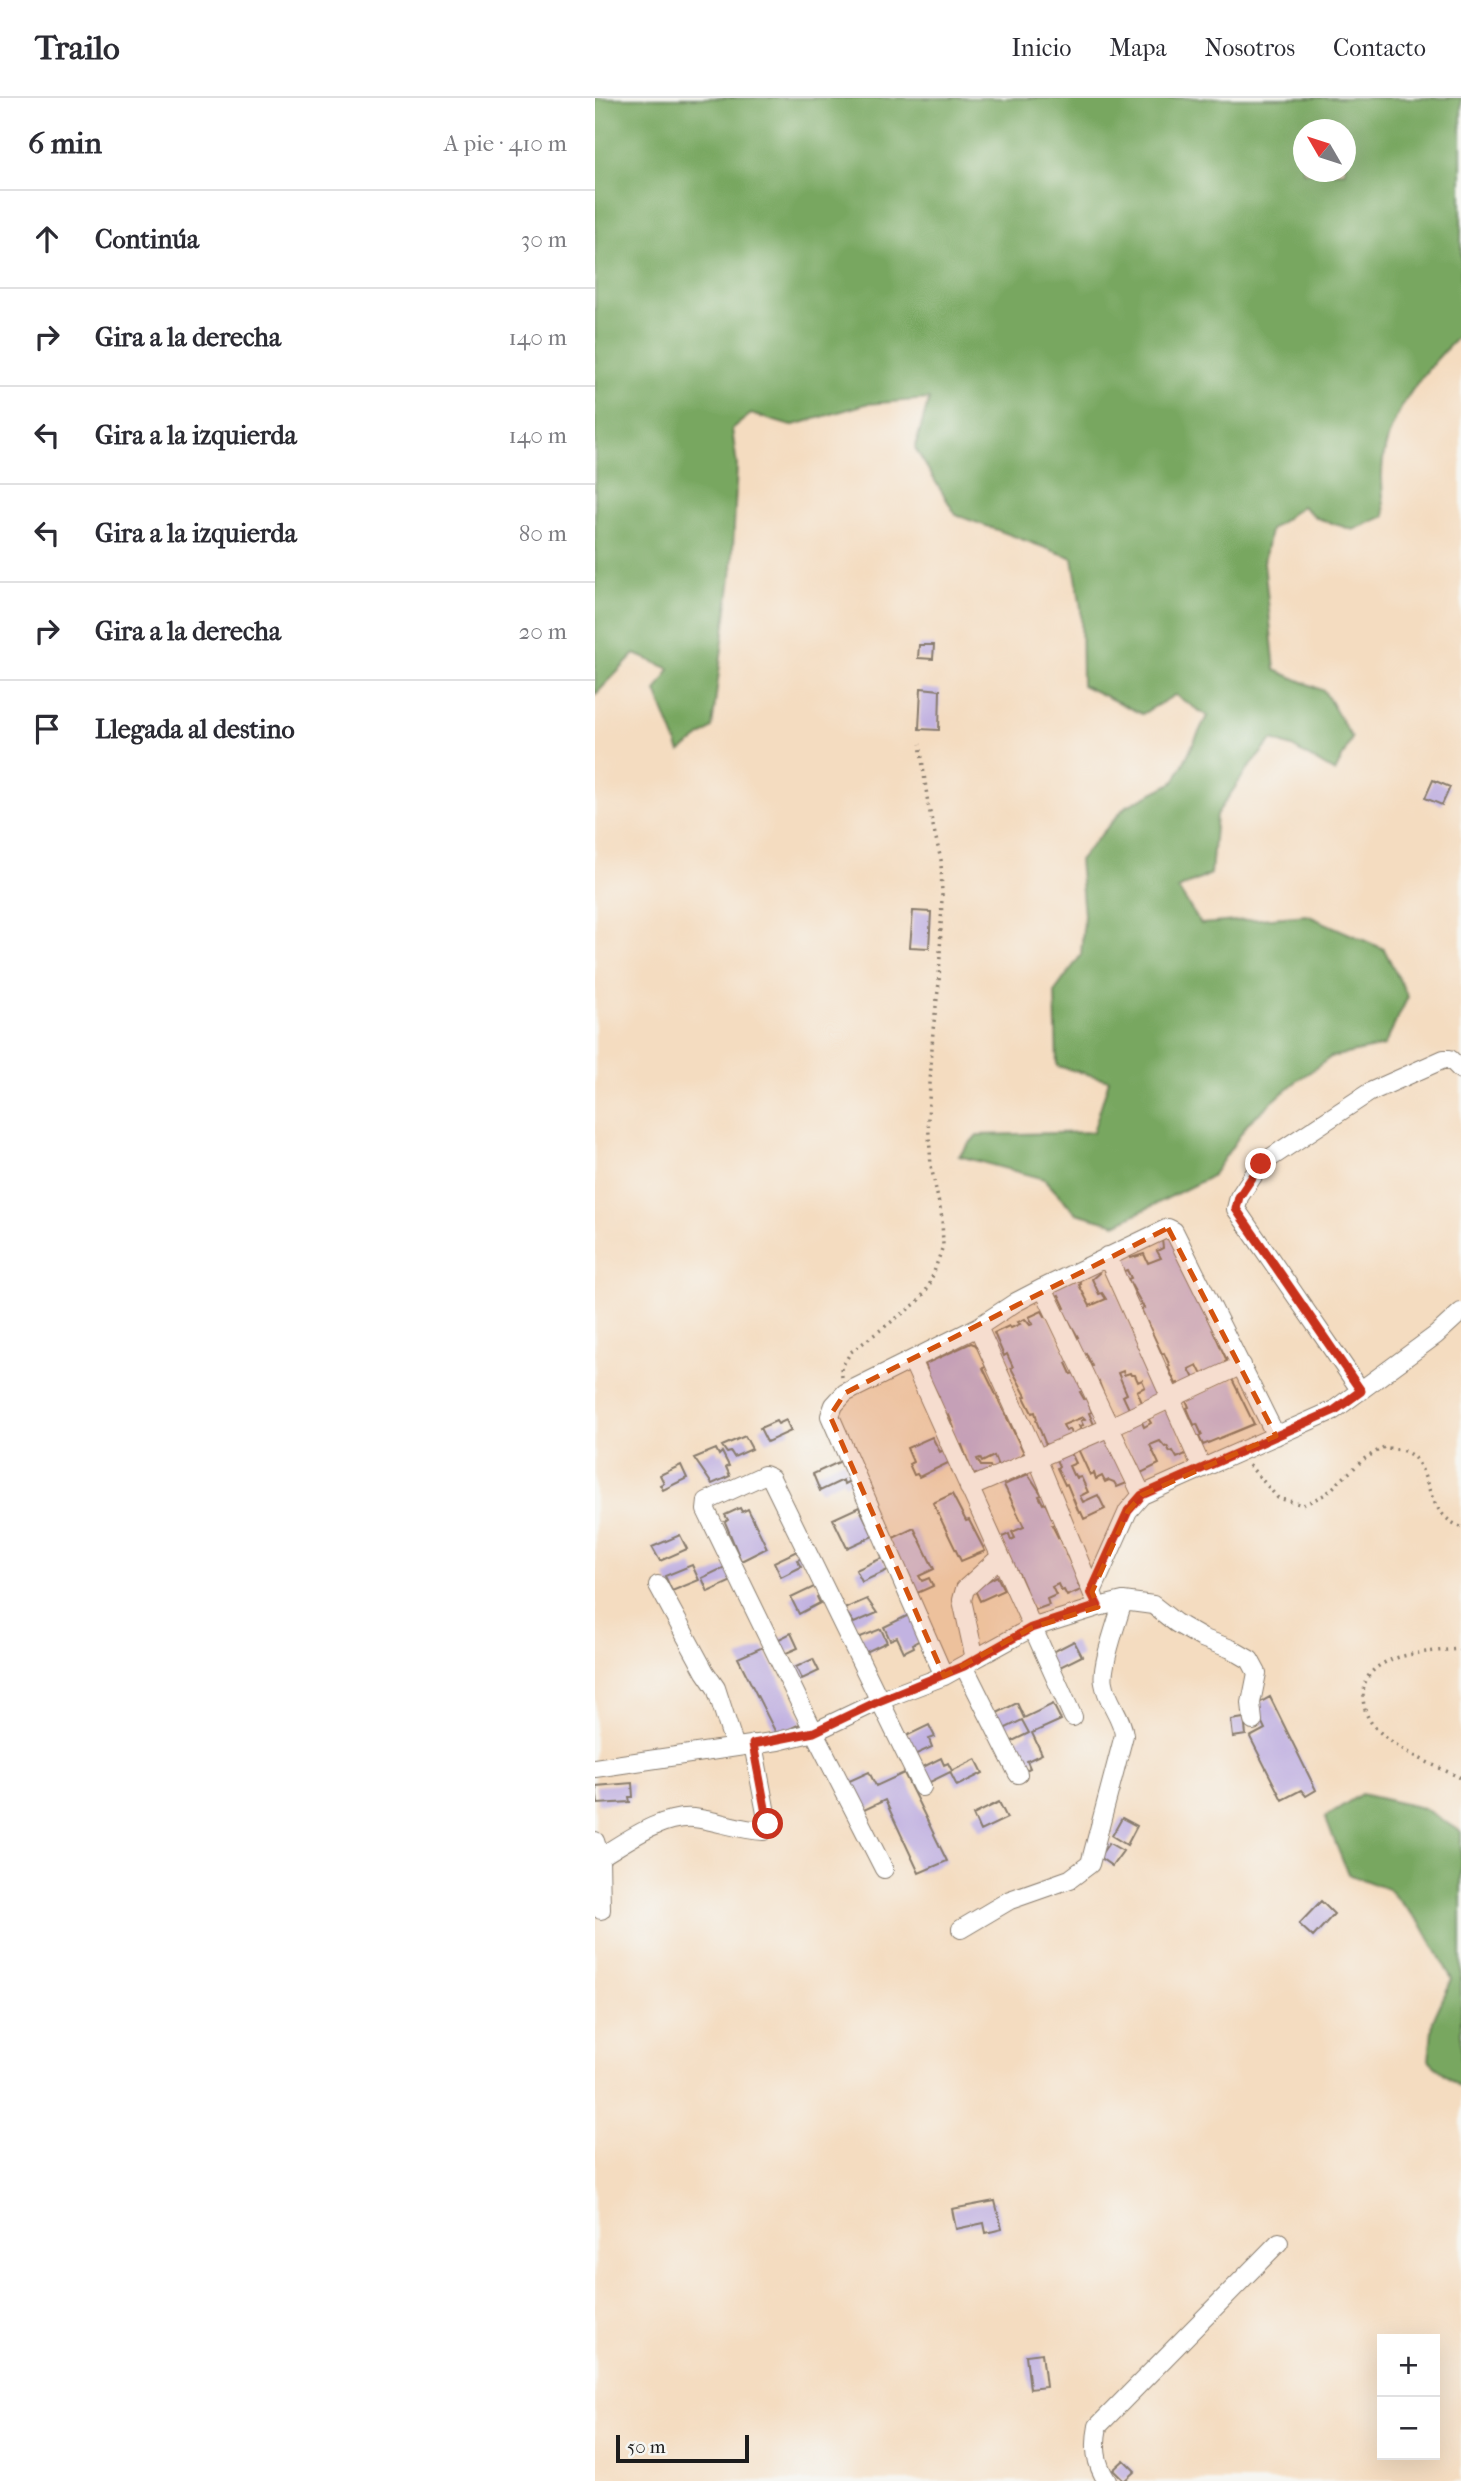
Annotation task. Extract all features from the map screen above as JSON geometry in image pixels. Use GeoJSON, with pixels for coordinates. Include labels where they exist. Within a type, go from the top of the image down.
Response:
{"type":"FeatureCollection","features":[{"type":"Feature","properties":{"kind":"street"},"geometry":{"type":"LineString","coordinates":[[1361,1391],[1236,1209],[1239,1197],[1261,1164],[1370,1092],[1444,1059],[1450,1059],[1461,1070]]}},
{"type":"Feature","properties":{"kind":"street"},"geometry":{"type":"LineString","coordinates":[[944,1676],[830,1416],[834,1405],[845,1393],[978,1327],[1016,1302],[1168,1228],[1174,1231],[1276,1436]]}},
{"type":"Feature","properties":{"kind":"street"},"geometry":{"type":"LineString","coordinates":[[1107,1256],[1202,1468]]}},
{"type":"Feature","properties":{"kind":"street"},"geometry":{"type":"LineString","coordinates":[[1044,1288],[1142,1495]]}},
{"type":"Feature","properties":{"kind":"street"},"geometry":{"type":"LineString","coordinates":[[1095,1599],[1128,1511],[1142,1495],[1335,1410],[1436,1335],[1461,1312]]}},
{"type":"Feature","properties":{"kind":"street"},"geometry":{"type":"LineString","coordinates":[[978,1327],[1037,1458],[1095,1599]]}},
{"type":"Feature","properties":{"kind":"street"},"geometry":{"type":"LineString","coordinates":[[912,1360],[1073,1717]]}},
{"type":"Feature","properties":{"kind":"street"},"geometry":{"type":"LineString","coordinates":[[969,1488],[1242,1366]]}},
{"type":"Feature","properties":{"kind":"street"},"geometry":{"type":"LineString","coordinates":[[884,1869],[706,1510],[707,1501],[764,1475],[771,1478],[922,1787]]}},
{"type":"Feature","properties":{"kind":"street"},"geometry":{"type":"LineString","coordinates":[[1000,1557],[965,1588],[962,1600],[970,1663],[1018,1774]]}},
{"type":"Feature","properties":{"kind":"street"},"geometry":{"type":"LineString","coordinates":[[601,1910],[597,1849],[665,1821],[693,1818],[751,1831],[764,1831],[768,1824],[744,1745],[716,1688],[658,1586]]}},
{"type":"Feature","properties":{"kind":"street"},"geometry":{"type":"LineString","coordinates":[[595,1768],[814,1732],[881,1700],[944,1676],[1031,1628],[1095,1599],[1153,1605],[1202,1637],[1250,1660],[1258,1672],[1251,1703],[1253,1721]]}},
{"type":"Feature","properties":{"kind":"street"},"geometry":{"type":"LineString","coordinates":[[961,1929],[1010,1899],[1070,1879],[1090,1864],[1124,1735],[1123,1722],[1103,1681],[1123,1601]]}},
{"type":"Feature","properties":{"kind":"street"},"geometry":{"type":"LineString","coordinates":[[1107,2481],[1102,2474],[1094,2445],[1098,2426],[1279,2242]]}},
{"type":"Feature","properties":{"kind":"path"},"geometry":{"type":"LineString","coordinates":[[845,1393],[841,1368],[851,1352],[918,1302],[929,1286],[943,1246],[942,1218],[932,1166],[928,1119],[933,1030],[939,984],[941,860],[928,804],[920,744]]}},
{"type":"Feature","properties":{"kind":"path"},"geometry":{"type":"LineString","coordinates":[[1239,1452],[1278,1498],[1303,1505],[1326,1494],[1364,1459],[1384,1447],[1407,1452],[1420,1463],[1431,1500],[1451,1523],[1461,1527]]}},
{"type":"Feature","properties":{"kind":"path"},"geometry":{"type":"LineString","coordinates":[[1461,1649],[1410,1652],[1388,1660],[1368,1676],[1363,1688],[1363,1706],[1372,1724],[1394,1742],[1461,1778]]}},
{"type":"Feature","properties":{"kind":"highlighted area"},"geometry":{"type":"Polygon","coordinates":[[[1168,1228],[1276,1436],[1142,1495],[1128,1511],[1092,1592],[1098,1607],[1031,1628],[944,1676],[830,1416],[845,1393],[1168,1228]]]}},
{"type":"Feature","properties":{"kind":"green space"},"geometry":{"type":"Polygon","coordinates":[[[595,98],[1461,98],[1461,334],[1419,381],[1396,417],[1384,457],[1382,483],[1385,516],[1353,530],[1317,518],[1302,506],[1270,530],[1264,562],[1275,670],[1324,691],[1352,738],[1335,772],[1292,747],[1272,740],[1216,815],[1211,874],[1178,889],[1201,924],[1307,915],[1384,949],[1408,997],[1384,1046],[1331,1057],[1293,1084],[1249,1122],[1212,1176],[1116,1224],[1076,1213],[1044,1179],[959,1156],[977,1135],[1093,1132],[1109,1080],[1057,1066],[1055,991],[1081,955],[1084,915],[1079,860],[1125,807],[1174,782],[1207,716],[1175,695],[1142,714],[1082,685],[1081,608],[1073,558],[956,515],[915,448],[929,399],[866,404],[791,426],[751,414],[732,429],[737,465],[732,569],[712,728],[680,752],[656,691],[670,669],[635,654],[595,695],[595,98]]]}},
{"type":"Feature","properties":{"kind":"green space"},"geometry":{"type":"Polygon","coordinates":[[[1361,1794],[1423,1808],[1461,1832],[1461,2088],[1429,2060],[1433,2020],[1452,1979],[1421,1924],[1388,1889],[1348,1874],[1325,1817],[1361,1794]]]}},
{"type":"Feature","properties":{"kind":"building"},"geometry":{"type":"Polygon","coordinates":[[[919,645],[934,645],[933,659],[918,658],[919,645]]]}},
{"type":"Feature","properties":{"kind":"building"},"geometry":{"type":"Polygon","coordinates":[[[921,688],[940,690],[939,730],[919,729],[921,688]]]}},
{"type":"Feature","properties":{"kind":"building"},"geometry":{"type":"Polygon","coordinates":[[[1433,780],[1450,787],[1442,805],[1425,798],[1433,780]]]}},
{"type":"Feature","properties":{"kind":"building"},"geometry":{"type":"Polygon","coordinates":[[[913,911],[931,912],[929,948],[910,947],[913,911]]]}},
{"type":"Feature","properties":{"kind":"building"},"geometry":{"type":"Polygon","coordinates":[[[1171,1237],[1228,1368],[1204,1379],[1197,1365],[1189,1369],[1196,1382],[1181,1388],[1176,1384],[1164,1353],[1162,1354],[1141,1309],[1144,1308],[1128,1279],[1131,1278],[1127,1270],[1121,1272],[1115,1260],[1129,1254],[1131,1258],[1144,1254],[1148,1263],[1161,1258],[1157,1251],[1163,1248],[1162,1240],[1171,1237]]]}},
{"type":"Feature","properties":{"kind":"building"},"geometry":{"type":"Polygon","coordinates":[[[1103,1264],[1161,1397],[1143,1405],[1137,1391],[1145,1387],[1142,1380],[1138,1382],[1135,1375],[1130,1373],[1118,1373],[1127,1394],[1123,1396],[1130,1411],[1115,1418],[1099,1382],[1097,1383],[1086,1353],[1084,1354],[1062,1309],[1065,1308],[1059,1295],[1056,1296],[1053,1288],[1078,1278],[1090,1306],[1106,1299],[1102,1293],[1099,1294],[1092,1279],[1099,1273],[1096,1268],[1103,1264]]]}},
{"type":"Feature","properties":{"kind":"building"},"geometry":{"type":"Polygon","coordinates":[[[1042,1311],[1069,1361],[1066,1363],[1071,1374],[1074,1373],[1083,1391],[1080,1392],[1092,1412],[1089,1413],[1095,1427],[1078,1431],[1081,1430],[1079,1426],[1083,1425],[1083,1417],[1063,1425],[1066,1431],[1070,1429],[1074,1438],[1048,1450],[1035,1412],[1032,1413],[1007,1354],[1004,1356],[994,1333],[1020,1324],[1018,1322],[1025,1319],[1030,1325],[1033,1324],[1029,1317],[1042,1311]]]}},
{"type":"Feature","properties":{"kind":"building"},"geometry":{"type":"Polygon","coordinates":[[[971,1343],[976,1345],[986,1367],[983,1368],[1024,1453],[1024,1460],[1000,1471],[994,1456],[982,1462],[980,1458],[977,1459],[981,1466],[990,1466],[993,1474],[979,1481],[976,1474],[973,1475],[962,1445],[960,1446],[952,1429],[954,1428],[949,1415],[946,1417],[925,1371],[925,1364],[971,1343]]]}},
{"type":"Feature","properties":{"kind":"building"},"geometry":{"type":"Polygon","coordinates":[[[1232,1379],[1254,1424],[1203,1445],[1199,1437],[1202,1435],[1197,1424],[1194,1425],[1186,1400],[1232,1379]]]}},
{"type":"Feature","properties":{"kind":"building"},"geometry":{"type":"Polygon","coordinates":[[[1167,1409],[1188,1453],[1177,1458],[1173,1451],[1170,1452],[1160,1441],[1150,1445],[1159,1464],[1139,1474],[1135,1466],[1138,1465],[1122,1438],[1124,1437],[1121,1430],[1141,1420],[1144,1427],[1151,1423],[1148,1418],[1167,1409]]]}},
{"type":"Feature","properties":{"kind":"building"},"geometry":{"type":"Polygon","coordinates":[[[786,1420],[791,1431],[767,1442],[760,1428],[786,1420]]]}},
{"type":"Feature","properties":{"kind":"building"},"geometry":{"type":"Polygon","coordinates":[[[745,1436],[752,1449],[734,1457],[722,1446],[745,1436]]]}},
{"type":"Feature","properties":{"kind":"building"},"geometry":{"type":"Polygon","coordinates":[[[1105,1436],[1127,1483],[1117,1487],[1114,1482],[1105,1482],[1102,1476],[1096,1479],[1094,1473],[1090,1475],[1078,1449],[1105,1436]]]}},
{"type":"Feature","properties":{"kind":"building"},"geometry":{"type":"Polygon","coordinates":[[[932,1437],[940,1452],[944,1450],[950,1462],[919,1477],[914,1475],[909,1464],[913,1462],[907,1448],[932,1437]]]}},
{"type":"Feature","properties":{"kind":"building"},"geometry":{"type":"Polygon","coordinates":[[[716,1449],[719,1455],[722,1452],[729,1466],[726,1467],[730,1476],[712,1484],[694,1458],[716,1449]]]}},
{"type":"Feature","properties":{"kind":"building"},"geometry":{"type":"Polygon","coordinates":[[[1071,1453],[1076,1463],[1069,1466],[1073,1475],[1081,1477],[1088,1492],[1080,1496],[1083,1502],[1098,1495],[1105,1509],[1084,1519],[1057,1468],[1059,1466],[1056,1460],[1071,1453]]]}},
{"type":"Feature","properties":{"kind":"building"},"geometry":{"type":"Polygon","coordinates":[[[843,1460],[852,1480],[844,1484],[843,1480],[820,1491],[813,1474],[843,1460]]]}},
{"type":"Feature","properties":{"kind":"building"},"geometry":{"type":"Polygon","coordinates":[[[681,1465],[687,1478],[663,1490],[660,1485],[664,1483],[660,1475],[681,1465]]]}},
{"type":"Feature","properties":{"kind":"building"},"geometry":{"type":"Polygon","coordinates":[[[1028,1474],[1042,1495],[1039,1496],[1043,1504],[1045,1503],[1055,1524],[1052,1525],[1081,1582],[1078,1584],[1081,1590],[1067,1596],[1058,1584],[1052,1587],[1056,1595],[1047,1599],[1049,1605],[1035,1610],[1030,1606],[1019,1574],[1016,1575],[1009,1560],[1011,1558],[1000,1538],[1009,1534],[1011,1540],[1015,1538],[1012,1532],[1024,1527],[1004,1485],[1028,1474]]]}},
{"type":"Feature","properties":{"kind":"building"},"geometry":{"type":"Polygon","coordinates":[[[952,1494],[985,1551],[961,1561],[933,1503],[952,1494]]]}},
{"type":"Feature","properties":{"kind":"building"},"geometry":{"type":"Polygon","coordinates":[[[859,1507],[873,1536],[847,1548],[833,1519],[859,1507]]]}},
{"type":"Feature","properties":{"kind":"building"},"geometry":{"type":"Polygon","coordinates":[[[740,1508],[742,1512],[748,1509],[767,1548],[741,1561],[725,1522],[728,1520],[725,1515],[740,1508]]]}},
{"type":"Feature","properties":{"kind":"building"},"geometry":{"type":"Polygon","coordinates":[[[914,1528],[934,1569],[919,1576],[922,1581],[929,1578],[933,1586],[915,1594],[889,1540],[914,1528]]]}},
{"type":"Feature","properties":{"kind":"building"},"geometry":{"type":"Polygon","coordinates":[[[680,1535],[687,1549],[660,1561],[652,1547],[680,1535]]]}},
{"type":"Feature","properties":{"kind":"building"},"geometry":{"type":"Polygon","coordinates":[[[799,1550],[803,1558],[797,1560],[801,1567],[781,1577],[774,1562],[799,1550]]]}},
{"type":"Feature","properties":{"kind":"building"},"geometry":{"type":"Polygon","coordinates":[[[882,1558],[888,1570],[862,1582],[856,1570],[882,1558]]]}},
{"type":"Feature","properties":{"kind":"building"},"geometry":{"type":"Polygon","coordinates":[[[692,1565],[699,1580],[672,1591],[665,1576],[692,1565]]]}},
{"type":"Feature","properties":{"kind":"building"},"geometry":{"type":"Polygon","coordinates":[[[727,1566],[734,1580],[708,1592],[702,1578],[727,1566]]]}},
{"type":"Feature","properties":{"kind":"building"},"geometry":{"type":"Polygon","coordinates":[[[997,1576],[1004,1590],[980,1601],[974,1588],[997,1576]]]}},
{"type":"Feature","properties":{"kind":"building"},"geometry":{"type":"Polygon","coordinates":[[[816,1586],[820,1603],[799,1614],[791,1598],[816,1586]]]}},
{"type":"Feature","properties":{"kind":"building"},"geometry":{"type":"Polygon","coordinates":[[[867,1599],[877,1613],[854,1623],[844,1609],[867,1599]]]}},
{"type":"Feature","properties":{"kind":"building"},"geometry":{"type":"Polygon","coordinates":[[[913,1613],[920,1640],[904,1652],[897,1637],[890,1640],[884,1627],[913,1613]]]}},
{"type":"Feature","properties":{"kind":"building"},"geometry":{"type":"Polygon","coordinates":[[[881,1629],[887,1642],[862,1654],[855,1639],[881,1629]]]}},
{"type":"Feature","properties":{"kind":"building"},"geometry":{"type":"Polygon","coordinates":[[[791,1633],[798,1648],[784,1654],[777,1640],[791,1633]]]}},
{"type":"Feature","properties":{"kind":"building"},"geometry":{"type":"Polygon","coordinates":[[[1074,1641],[1082,1656],[1054,1670],[1047,1655],[1074,1641]]]}},
{"type":"Feature","properties":{"kind":"building"},"geometry":{"type":"Polygon","coordinates":[[[763,1647],[802,1723],[777,1735],[738,1658],[763,1647]]]}},
{"type":"Feature","properties":{"kind":"building"},"geometry":{"type":"Polygon","coordinates":[[[813,1659],[819,1671],[802,1679],[796,1667],[813,1659]]]}},
{"type":"Feature","properties":{"kind":"building"},"geometry":{"type":"Polygon","coordinates":[[[1270,1697],[1316,1790],[1306,1796],[1301,1790],[1282,1800],[1250,1737],[1265,1729],[1254,1706],[1270,1697]]]}},
{"type":"Feature","properties":{"kind":"building"},"geometry":{"type":"Polygon","coordinates":[[[1017,1703],[1024,1718],[1053,1704],[1061,1720],[1032,1733],[1042,1754],[1027,1761],[1030,1768],[1020,1773],[1006,1744],[1029,1733],[1022,1720],[1000,1731],[993,1715],[1017,1703]]]}},
{"type":"Feature","properties":{"kind":"building"},"geometry":{"type":"Polygon","coordinates":[[[1244,1718],[1246,1735],[1233,1737],[1231,1720],[1244,1718]]]}},
{"type":"Feature","properties":{"kind":"building"},"geometry":{"type":"Polygon","coordinates":[[[929,1725],[935,1737],[929,1739],[932,1747],[912,1756],[904,1737],[929,1725]]]}},
{"type":"Feature","properties":{"kind":"building"},"geometry":{"type":"Polygon","coordinates":[[[941,1758],[944,1765],[948,1763],[952,1771],[976,1759],[983,1773],[957,1786],[950,1772],[928,1783],[919,1769],[941,1758]]]}},
{"type":"Feature","properties":{"kind":"building"},"geometry":{"type":"Polygon","coordinates":[[[869,1772],[876,1786],[904,1773],[947,1861],[919,1873],[885,1800],[862,1811],[845,1783],[869,1772]]]}},
{"type":"Feature","properties":{"kind":"building"},"geometry":{"type":"Polygon","coordinates":[[[632,1783],[633,1797],[629,1797],[630,1802],[598,1804],[596,1786],[632,1783]]]}},
{"type":"Feature","properties":{"kind":"building"},"geometry":{"type":"Polygon","coordinates":[[[999,1802],[1007,1818],[980,1831],[973,1815],[999,1802]]]}},
{"type":"Feature","properties":{"kind":"building"},"geometry":{"type":"Polygon","coordinates":[[[1122,1818],[1137,1826],[1127,1845],[1112,1836],[1122,1818]]]}},
{"type":"Feature","properties":{"kind":"building"},"geometry":{"type":"Polygon","coordinates":[[[1109,1843],[1123,1851],[1112,1866],[1099,1857],[1109,1843]]]}},
{"type":"Feature","properties":{"kind":"building"},"geometry":{"type":"Polygon","coordinates":[[[1321,1901],[1334,1914],[1313,1937],[1299,1924],[1321,1901]]]}},
{"type":"Feature","properties":{"kind":"building"},"geometry":{"type":"Polygon","coordinates":[[[995,2201],[1002,2229],[986,2233],[984,2223],[956,2229],[952,2209],[995,2201]]]}},
{"type":"Feature","properties":{"kind":"building"},"geometry":{"type":"Polygon","coordinates":[[[1042,2353],[1046,2387],[1030,2389],[1026,2355],[1042,2353]]]}},
{"type":"Feature","properties":{"kind":"building"},"geometry":{"type":"Polygon","coordinates":[[[1124,2460],[1135,2471],[1124,2481],[1113,2470],[1124,2460]]]}},
{"type":"Feature","properties":{"kind":"route"},"geometry":{"type":"LineString","coordinates":[[768,1824],[753,1744],[814,1732],[881,1700],[944,1676],[1031,1628],[1098,1606],[1091,1592],[1128,1511],[1142,1495],[1335,1410],[1361,1391],[1236,1209],[1239,1197],[1261,1164]]}}]}
